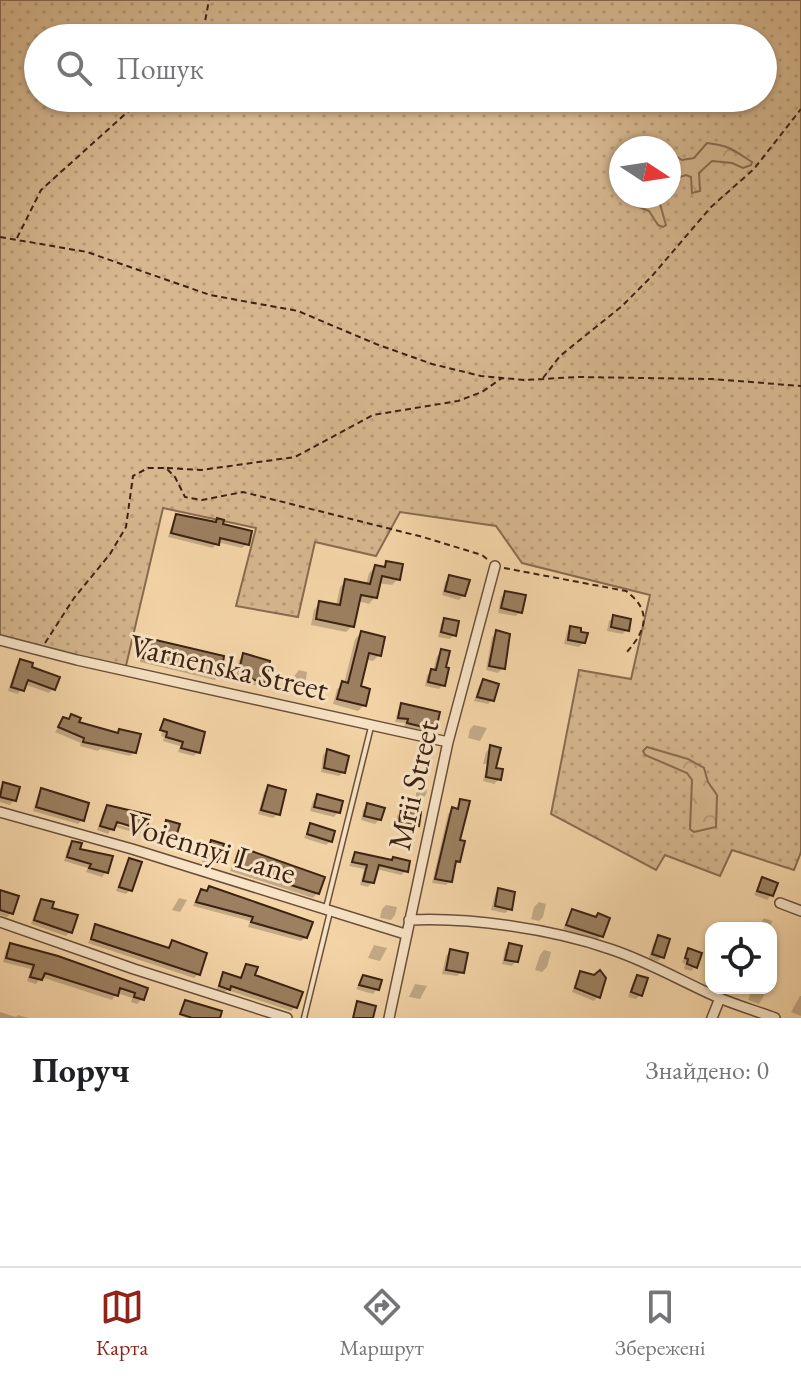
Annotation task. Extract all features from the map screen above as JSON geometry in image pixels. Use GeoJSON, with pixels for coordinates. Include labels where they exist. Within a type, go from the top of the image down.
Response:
{"type":"FeatureCollection","features":[{"type":"Feature","properties":{"kind":"street","name":"Mrii Street"},"geometry":{"type":"LineString","coordinates":[[389,1018],[448,742],[495,566]]}},
{"type":"Feature","properties":{"kind":"street","name":"Varnenska Street"},"geometry":{"type":"LineString","coordinates":[[0,640],[448,742]]}},
{"type":"Feature","properties":{"kind":"street","name":"Voiennyi Lane"},"geometry":{"type":"LineString","coordinates":[[0,812],[132,849],[405,934]]}},
{"type":"Feature","properties":{"kind":"street"},"geometry":{"type":"LineString","coordinates":[[780,903],[801,911]]}},
{"type":"Feature","properties":{"kind":"street"},"geometry":{"type":"LineString","coordinates":[[409,920],[452,921],[572,938],[639,960],[720,998],[775,1018]]}},
{"type":"Feature","properties":{"kind":"street"},"geometry":{"type":"LineString","coordinates":[[0,922],[287,1018]]}},
{"type":"Feature","properties":{"kind":"street"},"geometry":{"type":"LineString","coordinates":[[712,1018],[720,998]]}},
{"type":"Feature","properties":{"kind":"lane"},"geometry":{"type":"LineString","coordinates":[[304,1018],[371,725]]}},
{"type":"Feature","properties":{"kind":"path"},"geometry":{"type":"LineString","coordinates":[[205,24],[209,0]]}},
{"type":"Feature","properties":{"kind":"path"},"geometry":{"type":"LineString","coordinates":[[542,379],[560,356],[622,306],[661,266],[711,207],[754,169],[801,109]]}},
{"type":"Feature","properties":{"kind":"path"},"geometry":{"type":"LineString","coordinates":[[16,239],[26,214],[41,190],[127,112]]}},
{"type":"Feature","properties":{"kind":"path"},"geometry":{"type":"LineString","coordinates":[[0,237],[87,252],[210,295],[298,311],[432,364],[481,376],[712,379],[801,386]]}},
{"type":"Feature","properties":{"kind":"path"},"geometry":{"type":"LineString","coordinates":[[40,650],[126,527],[133,476],[148,468],[201,470],[295,457],[373,415],[458,401],[482,392],[502,378]]}},
{"type":"Feature","properties":{"kind":"path"},"geometry":{"type":"LineString","coordinates":[[166,468],[175,477],[185,497],[202,500],[243,492],[423,537],[482,555],[495,566],[626,591],[639,601],[643,615],[641,637],[626,653]]}},
{"type":"Feature","properties":{"kind":"green space"},"geometry":{"type":"Polygon","coordinates":[[[0,0],[801,0],[801,852],[794,870],[732,850],[720,876],[665,855],[656,870],[551,814],[579,670],[631,679],[650,595],[522,563],[496,526],[400,512],[376,556],[315,542],[298,617],[236,606],[256,528],[163,508],[125,670],[0,640],[0,0]]]}},
{"type":"Feature","properties":{"kind":"green space"},"geometry":{"type":"Polygon","coordinates":[[[707,143],[731,149],[752,162],[743,168],[732,163],[712,161],[699,173],[700,191],[692,193],[691,177],[681,177],[681,159],[694,158],[707,143]]]}},
{"type":"Feature","properties":{"kind":"green space"},"geometry":{"type":"Polygon","coordinates":[[[642,208],[661,208],[666,225],[658,225],[649,211],[642,208]]]}},
{"type":"Feature","properties":{"kind":"green space"},"geometry":{"type":"Polygon","coordinates":[[[647,747],[688,759],[704,768],[708,782],[717,795],[716,827],[694,832],[690,829],[692,780],[687,773],[645,755],[643,751],[647,747]]]}},
{"type":"Feature","properties":{"kind":"building"},"geometry":{"type":"Polygon","coordinates":[[[176,514],[216,522],[217,518],[224,520],[223,524],[252,531],[249,545],[220,538],[219,545],[171,533],[176,514]]]}},
{"type":"Feature","properties":{"kind":"building"},"geometry":{"type":"Polygon","coordinates":[[[386,561],[403,564],[400,580],[382,576],[377,598],[361,595],[354,627],[316,619],[319,601],[340,605],[345,579],[370,584],[375,565],[385,567],[386,561]]]}},
{"type":"Feature","properties":{"kind":"building"},"geometry":{"type":"Polygon","coordinates":[[[449,575],[470,580],[465,596],[445,591],[449,575]]]}},
{"type":"Feature","properties":{"kind":"building"},"geometry":{"type":"Polygon","coordinates":[[[505,591],[526,595],[522,613],[501,608],[505,591]]]}},
{"type":"Feature","properties":{"kind":"building"},"geometry":{"type":"Polygon","coordinates":[[[613,615],[631,619],[629,631],[611,627],[613,615]]]}},
{"type":"Feature","properties":{"kind":"building"},"geometry":{"type":"Polygon","coordinates":[[[444,618],[459,621],[456,636],[441,632],[444,618]]]}},
{"type":"Feature","properties":{"kind":"building"},"geometry":{"type":"Polygon","coordinates":[[[570,626],[588,633],[585,643],[568,640],[570,626]]]}},
{"type":"Feature","properties":{"kind":"building"},"geometry":{"type":"Polygon","coordinates":[[[496,630],[510,634],[505,669],[489,666],[496,630]]]}},
{"type":"Feature","properties":{"kind":"building"},"geometry":{"type":"Polygon","coordinates":[[[361,631],[385,637],[381,656],[369,653],[361,686],[370,689],[366,706],[337,699],[342,681],[348,683],[361,631]]]}},
{"type":"Feature","properties":{"kind":"building"},"geometry":{"type":"Polygon","coordinates":[[[143,637],[224,656],[221,676],[143,658],[146,649],[141,648],[143,637]]]}},
{"type":"Feature","properties":{"kind":"building"},"geometry":{"type":"Polygon","coordinates":[[[441,649],[450,651],[445,686],[428,682],[431,669],[436,670],[441,649]]]}},
{"type":"Feature","properties":{"kind":"building"},"geometry":{"type":"Polygon","coordinates":[[[243,653],[270,661],[266,683],[251,679],[252,674],[239,671],[243,653]]]}},
{"type":"Feature","properties":{"kind":"building"},"geometry":{"type":"Polygon","coordinates":[[[20,659],[60,677],[55,690],[28,680],[24,691],[11,687],[20,659]]]}},
{"type":"Feature","properties":{"kind":"building"},"geometry":{"type":"Polygon","coordinates":[[[483,679],[499,684],[494,701],[477,697],[483,679]]]}},
{"type":"Feature","properties":{"kind":"building"},"geometry":{"type":"Polygon","coordinates":[[[401,703],[440,712],[437,725],[428,724],[427,728],[398,718],[401,703]]]}},
{"type":"Feature","properties":{"kind":"building"},"geometry":{"type":"Polygon","coordinates":[[[71,714],[81,718],[79,722],[118,733],[119,729],[141,734],[136,753],[83,742],[84,738],[58,727],[63,717],[69,719],[71,714]]]}},
{"type":"Feature","properties":{"kind":"building"},"geometry":{"type":"Polygon","coordinates":[[[164,719],[205,732],[200,753],[181,748],[183,742],[166,737],[167,732],[160,730],[164,719]]]}},
{"type":"Feature","properties":{"kind":"building"},"geometry":{"type":"Polygon","coordinates":[[[490,745],[501,748],[496,768],[503,769],[501,780],[486,777],[490,745]]]}},
{"type":"Feature","properties":{"kind":"building"},"geometry":{"type":"Polygon","coordinates":[[[327,749],[349,756],[345,773],[324,768],[327,749]]]}},
{"type":"Feature","properties":{"kind":"building"},"geometry":{"type":"Polygon","coordinates":[[[3,782],[20,787],[16,801],[0,797],[3,782]]]}},
{"type":"Feature","properties":{"kind":"building"},"geometry":{"type":"Polygon","coordinates":[[[268,785],[286,790],[280,815],[261,810],[268,785]]]}},
{"type":"Feature","properties":{"kind":"building"},"geometry":{"type":"Polygon","coordinates":[[[41,788],[89,803],[84,821],[36,807],[41,788]]]}},
{"type":"Feature","properties":{"kind":"building"},"geometry":{"type":"Polygon","coordinates":[[[317,794],[343,801],[340,813],[314,807],[317,794]]]}},
{"type":"Feature","properties":{"kind":"building"},"geometry":{"type":"Polygon","coordinates":[[[460,799],[470,801],[460,840],[465,841],[460,862],[456,861],[452,882],[435,879],[452,807],[458,809],[460,799]]]}},
{"type":"Feature","properties":{"kind":"building"},"geometry":{"type":"Polygon","coordinates":[[[367,803],[385,808],[381,820],[364,816],[367,803]]]}},
{"type":"Feature","properties":{"kind":"building"},"geometry":{"type":"Polygon","coordinates":[[[107,805],[150,815],[146,831],[117,822],[114,830],[100,826],[107,805]]]}},
{"type":"Feature","properties":{"kind":"building"},"geometry":{"type":"Polygon","coordinates":[[[401,809],[421,812],[419,826],[399,823],[401,809]]]}},
{"type":"Feature","properties":{"kind":"building"},"geometry":{"type":"Polygon","coordinates":[[[166,820],[180,824],[175,840],[162,836],[166,820]]]}},
{"type":"Feature","properties":{"kind":"building"},"geometry":{"type":"Polygon","coordinates":[[[310,823],[335,831],[332,842],[307,834],[310,823]]]}},
{"type":"Feature","properties":{"kind":"building"},"geometry":{"type":"Polygon","coordinates":[[[211,840],[224,844],[218,862],[206,858],[211,840]]]}},
{"type":"Feature","properties":{"kind":"building"},"geometry":{"type":"Polygon","coordinates":[[[72,841],[82,843],[80,849],[113,856],[108,873],[67,857],[72,841]]]}},
{"type":"Feature","properties":{"kind":"building"},"geometry":{"type":"Polygon","coordinates":[[[240,847],[325,877],[319,894],[234,867],[240,847]]]}},
{"type":"Feature","properties":{"kind":"building"},"geometry":{"type":"Polygon","coordinates":[[[355,852],[410,861],[408,872],[379,865],[374,883],[363,881],[367,865],[352,862],[355,852]]]}},
{"type":"Feature","properties":{"kind":"building"},"geometry":{"type":"Polygon","coordinates":[[[129,858],[142,862],[132,891],[119,887],[129,858]]]}},
{"type":"Feature","properties":{"kind":"building"},"geometry":{"type":"Polygon","coordinates":[[[762,877],[778,883],[773,896],[757,891],[762,877]]]}},
{"type":"Feature","properties":{"kind":"building"},"geometry":{"type":"Polygon","coordinates":[[[209,886],[313,922],[307,938],[251,922],[253,917],[196,902],[201,889],[207,891],[209,886]]]}},
{"type":"Feature","properties":{"kind":"building"},"geometry":{"type":"Polygon","coordinates":[[[498,888],[515,892],[512,910],[495,906],[498,888]]]}},
{"type":"Feature","properties":{"kind":"building"},"geometry":{"type":"Polygon","coordinates":[[[0,890],[19,896],[13,914],[0,910],[0,890]]]}},
{"type":"Feature","properties":{"kind":"building"},"geometry":{"type":"Polygon","coordinates":[[[41,899],[54,902],[52,908],[78,915],[72,933],[34,920],[41,899]]]}},
{"type":"Feature","properties":{"kind":"building"},"geometry":{"type":"Polygon","coordinates":[[[572,909],[610,918],[603,937],[566,925],[572,909]]]}},
{"type":"Feature","properties":{"kind":"building"},"geometry":{"type":"Polygon","coordinates":[[[95,924],[169,948],[172,940],[207,953],[200,975],[91,939],[95,924]]]}},
{"type":"Feature","properties":{"kind":"building"},"geometry":{"type":"Polygon","coordinates":[[[658,935],[670,939],[664,958],[652,954],[658,935]]]}},
{"type":"Feature","properties":{"kind":"building"},"geometry":{"type":"Polygon","coordinates":[[[10,943],[58,956],[148,988],[144,1000],[120,988],[118,996],[45,973],[42,980],[30,977],[34,965],[6,958],[10,943]]]}},
{"type":"Feature","properties":{"kind":"building"},"geometry":{"type":"Polygon","coordinates":[[[509,943],[522,946],[518,962],[505,960],[509,943]]]}},
{"type":"Feature","properties":{"kind":"building"},"geometry":{"type":"Polygon","coordinates":[[[688,948],[702,953],[697,968],[687,964],[688,948]]]}},
{"type":"Feature","properties":{"kind":"building"},"geometry":{"type":"Polygon","coordinates":[[[450,949],[468,953],[464,973],[446,970],[450,949]]]}},
{"type":"Feature","properties":{"kind":"building"},"geometry":{"type":"Polygon","coordinates":[[[246,964],[258,967],[255,975],[303,992],[297,1008],[231,986],[230,990],[219,986],[223,972],[241,978],[246,964]]]}},
{"type":"Feature","properties":{"kind":"building"},"geometry":{"type":"Polygon","coordinates":[[[600,970],[606,978],[600,998],[575,988],[580,971],[594,975],[600,970]]]}},
{"type":"Feature","properties":{"kind":"building"},"geometry":{"type":"Polygon","coordinates":[[[363,975],[382,980],[379,990],[359,985],[363,975]]]}},
{"type":"Feature","properties":{"kind":"building"},"geometry":{"type":"Polygon","coordinates":[[[637,975],[648,978],[642,996],[631,992],[637,975]]]}},
{"type":"Feature","properties":{"kind":"building"},"geometry":{"type":"Polygon","coordinates":[[[185,1000],[222,1011],[220,1018],[192,1018],[180,1014],[185,1000]]]}},
{"type":"Feature","properties":{"kind":"building"},"geometry":{"type":"Polygon","coordinates":[[[357,1001],[376,1006],[373,1018],[353,1018],[357,1001]]]}}]}
